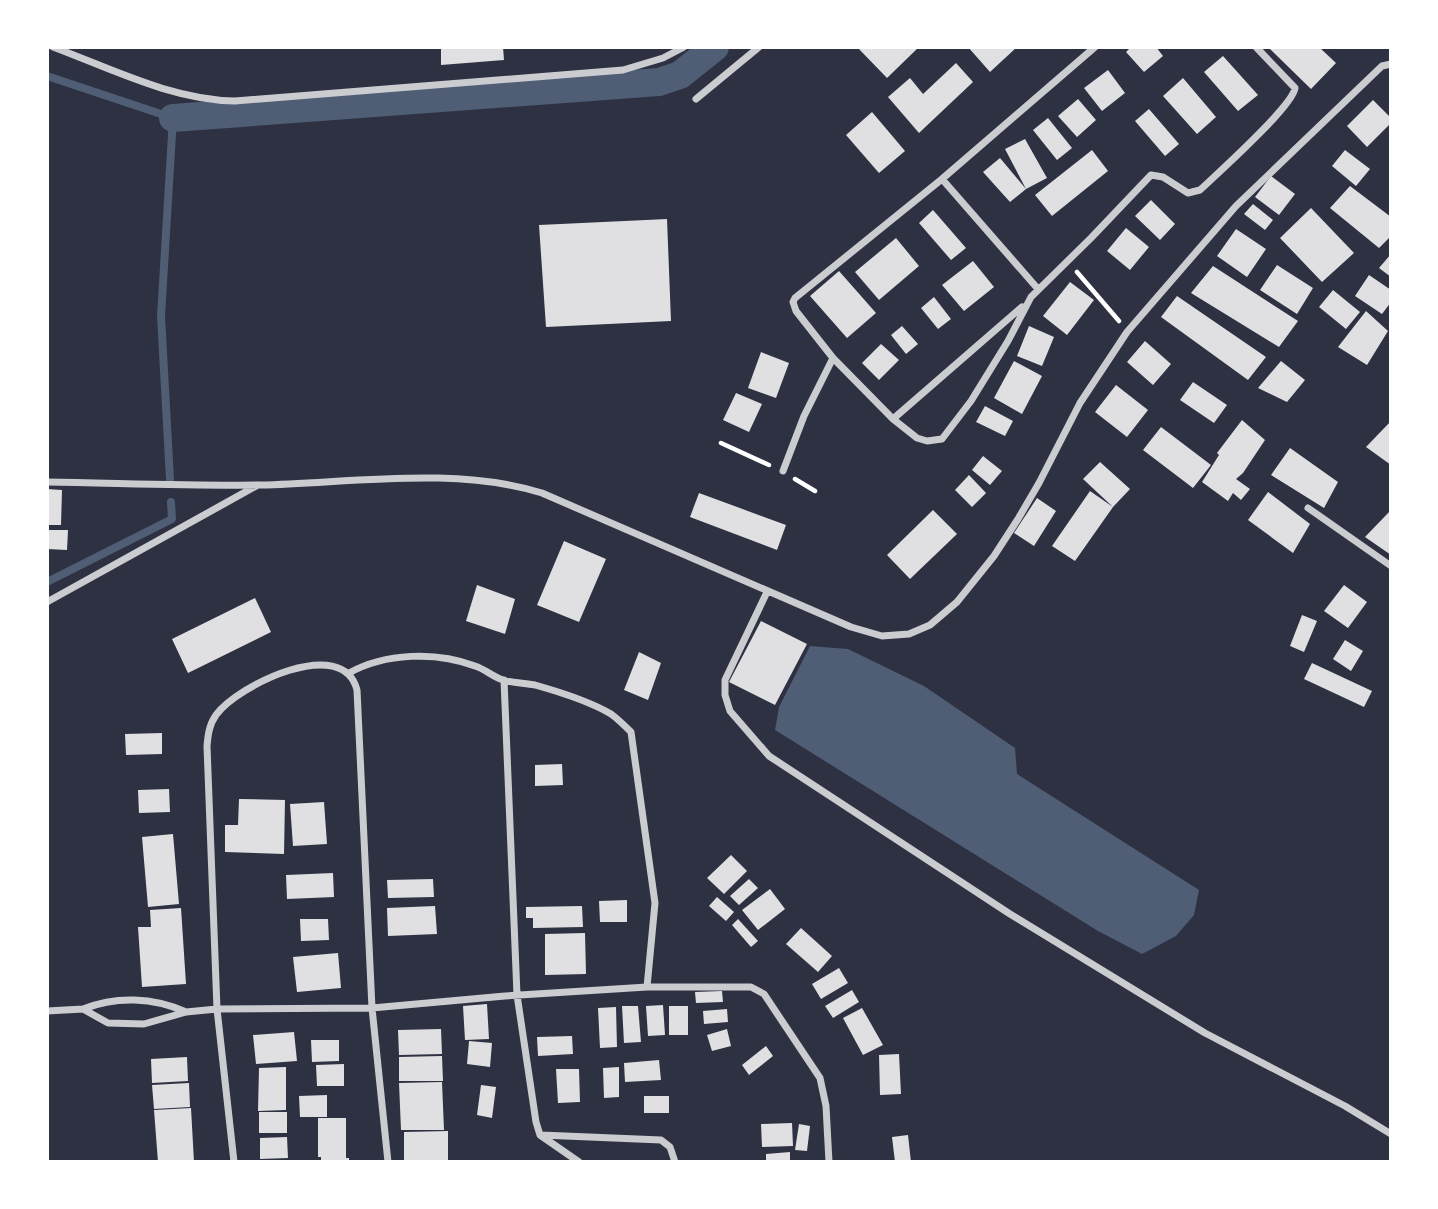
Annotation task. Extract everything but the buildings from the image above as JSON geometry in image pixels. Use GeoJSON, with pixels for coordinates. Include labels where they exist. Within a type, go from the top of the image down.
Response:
{"type":"FeatureCollection","features":[{"type":"Feature","properties":{"kind":"street"},"geometry":{"type":"LineString","coordinates":[[53,47],[186,96],[235,101],[623,70],[663,58],[684,47]]}},
{"type":"Feature","properties":{"kind":"street"},"geometry":{"type":"LineString","coordinates":[[696,99],[760,47]]}},
{"type":"Feature","properties":{"kind":"street"},"geometry":{"type":"LineString","coordinates":[[1026,304],[1008,341],[971,401],[942,439],[927,441],[917,438],[893,419],[836,361],[796,311],[793,302],[942,179],[1095,47]]}},
{"type":"Feature","properties":{"kind":"street"},"geometry":{"type":"LineString","coordinates":[[893,419],[1026,304],[1152,175],[1159,175],[1188,193],[1200,190],[1258,135],[1289,102],[1295,88],[1256,47]]}},
{"type":"Feature","properties":{"kind":"street"},"geometry":{"type":"LineString","coordinates":[[47,482],[259,485],[487,480],[542,493],[766,592],[872,634],[900,636],[915,633],[930,625],[957,602],[994,555],[1039,483],[1080,403],[1127,332],[1236,206],[1382,66],[1391,64]]}},
{"type":"Feature","properties":{"kind":"street"},"geometry":{"type":"LineString","coordinates":[[942,179],[1038,289]]}},
{"type":"Feature","properties":{"kind":"street"},"geometry":{"type":"LineString","coordinates":[[783,471],[804,416],[836,361]]}},
{"type":"Feature","properties":{"kind":"street"},"geometry":{"type":"LineString","coordinates":[[47,602],[259,485]]}},
{"type":"Feature","properties":{"kind":"street"},"geometry":{"type":"LineString","coordinates":[[1308,508],[1391,566]]}},
{"type":"Feature","properties":{"kind":"street"},"geometry":{"type":"LineString","coordinates":[[766,592],[724,686],[730,711],[769,756],[1010,914],[1205,1032],[1345,1106],[1391,1134]]}},
{"type":"Feature","properties":{"kind":"street"},"geometry":{"type":"LineString","coordinates":[[349,673],[364,664],[384,660],[423,656],[457,660],[504,680],[536,685],[576,699],[611,715],[631,732],[655,903],[647,987]]}},
{"type":"Feature","properties":{"kind":"street"},"geometry":{"type":"LineString","coordinates":[[234,1162],[217,1009],[206,746],[209,727],[225,706],[265,680],[293,669],[324,664],[341,667],[349,673],[357,690],[372,1008],[388,1162]]}},
{"type":"Feature","properties":{"kind":"street"},"geometry":{"type":"LineString","coordinates":[[504,680],[517,995],[536,1122],[540,1135],[579,1162]]}},
{"type":"Feature","properties":{"kind":"street"},"geometry":{"type":"LineString","coordinates":[[83,1009],[108,1023],[144,1024],[186,1012],[217,1009],[372,1008],[647,987],[751,987],[764,994],[820,1078],[826,1106],[829,1162]]}},
{"type":"Feature","properties":{"kind":"street"},"geometry":{"type":"LineString","coordinates":[[47,1011],[83,1009],[102,1001],[142,1000],[168,1004],[186,1012]]}},
{"type":"Feature","properties":{"kind":"street"},"geometry":{"type":"LineString","coordinates":[[540,1135],[661,1140],[670,1147],[676,1162]]}},
{"type":"Feature","properties":{"kind":"path"},"geometry":{"type":"LineString","coordinates":[[1068,260],[1127,332]]}},
{"type":"Feature","properties":{"kind":"path"},"geometry":{"type":"LineString","coordinates":[[720,443],[783,471],[815,491]]}},
{"type":"Feature","properties":{"kind":"water"},"geometry":{"type":"Polygon","coordinates":[[[810,646],[848,649],[924,686],[1015,748],[1017,774],[1199,890],[1194,915],[1176,936],[1142,954],[1098,931],[775,730],[779,707],[810,646]]]}},
{"type":"Feature","properties":{"kind":"waterway"},"geometry":{"type":"LineString","coordinates":[[173,118],[659,82],[680,75],[715,47]]}},
{"type":"Feature","properties":{"kind":"waterway"},"geometry":{"type":"LineString","coordinates":[[47,76],[173,118],[161,316],[170,479]]}},
{"type":"Feature","properties":{"kind":"waterway"},"geometry":{"type":"LineString","coordinates":[[47,582],[172,519],[171,502]]}}]}
